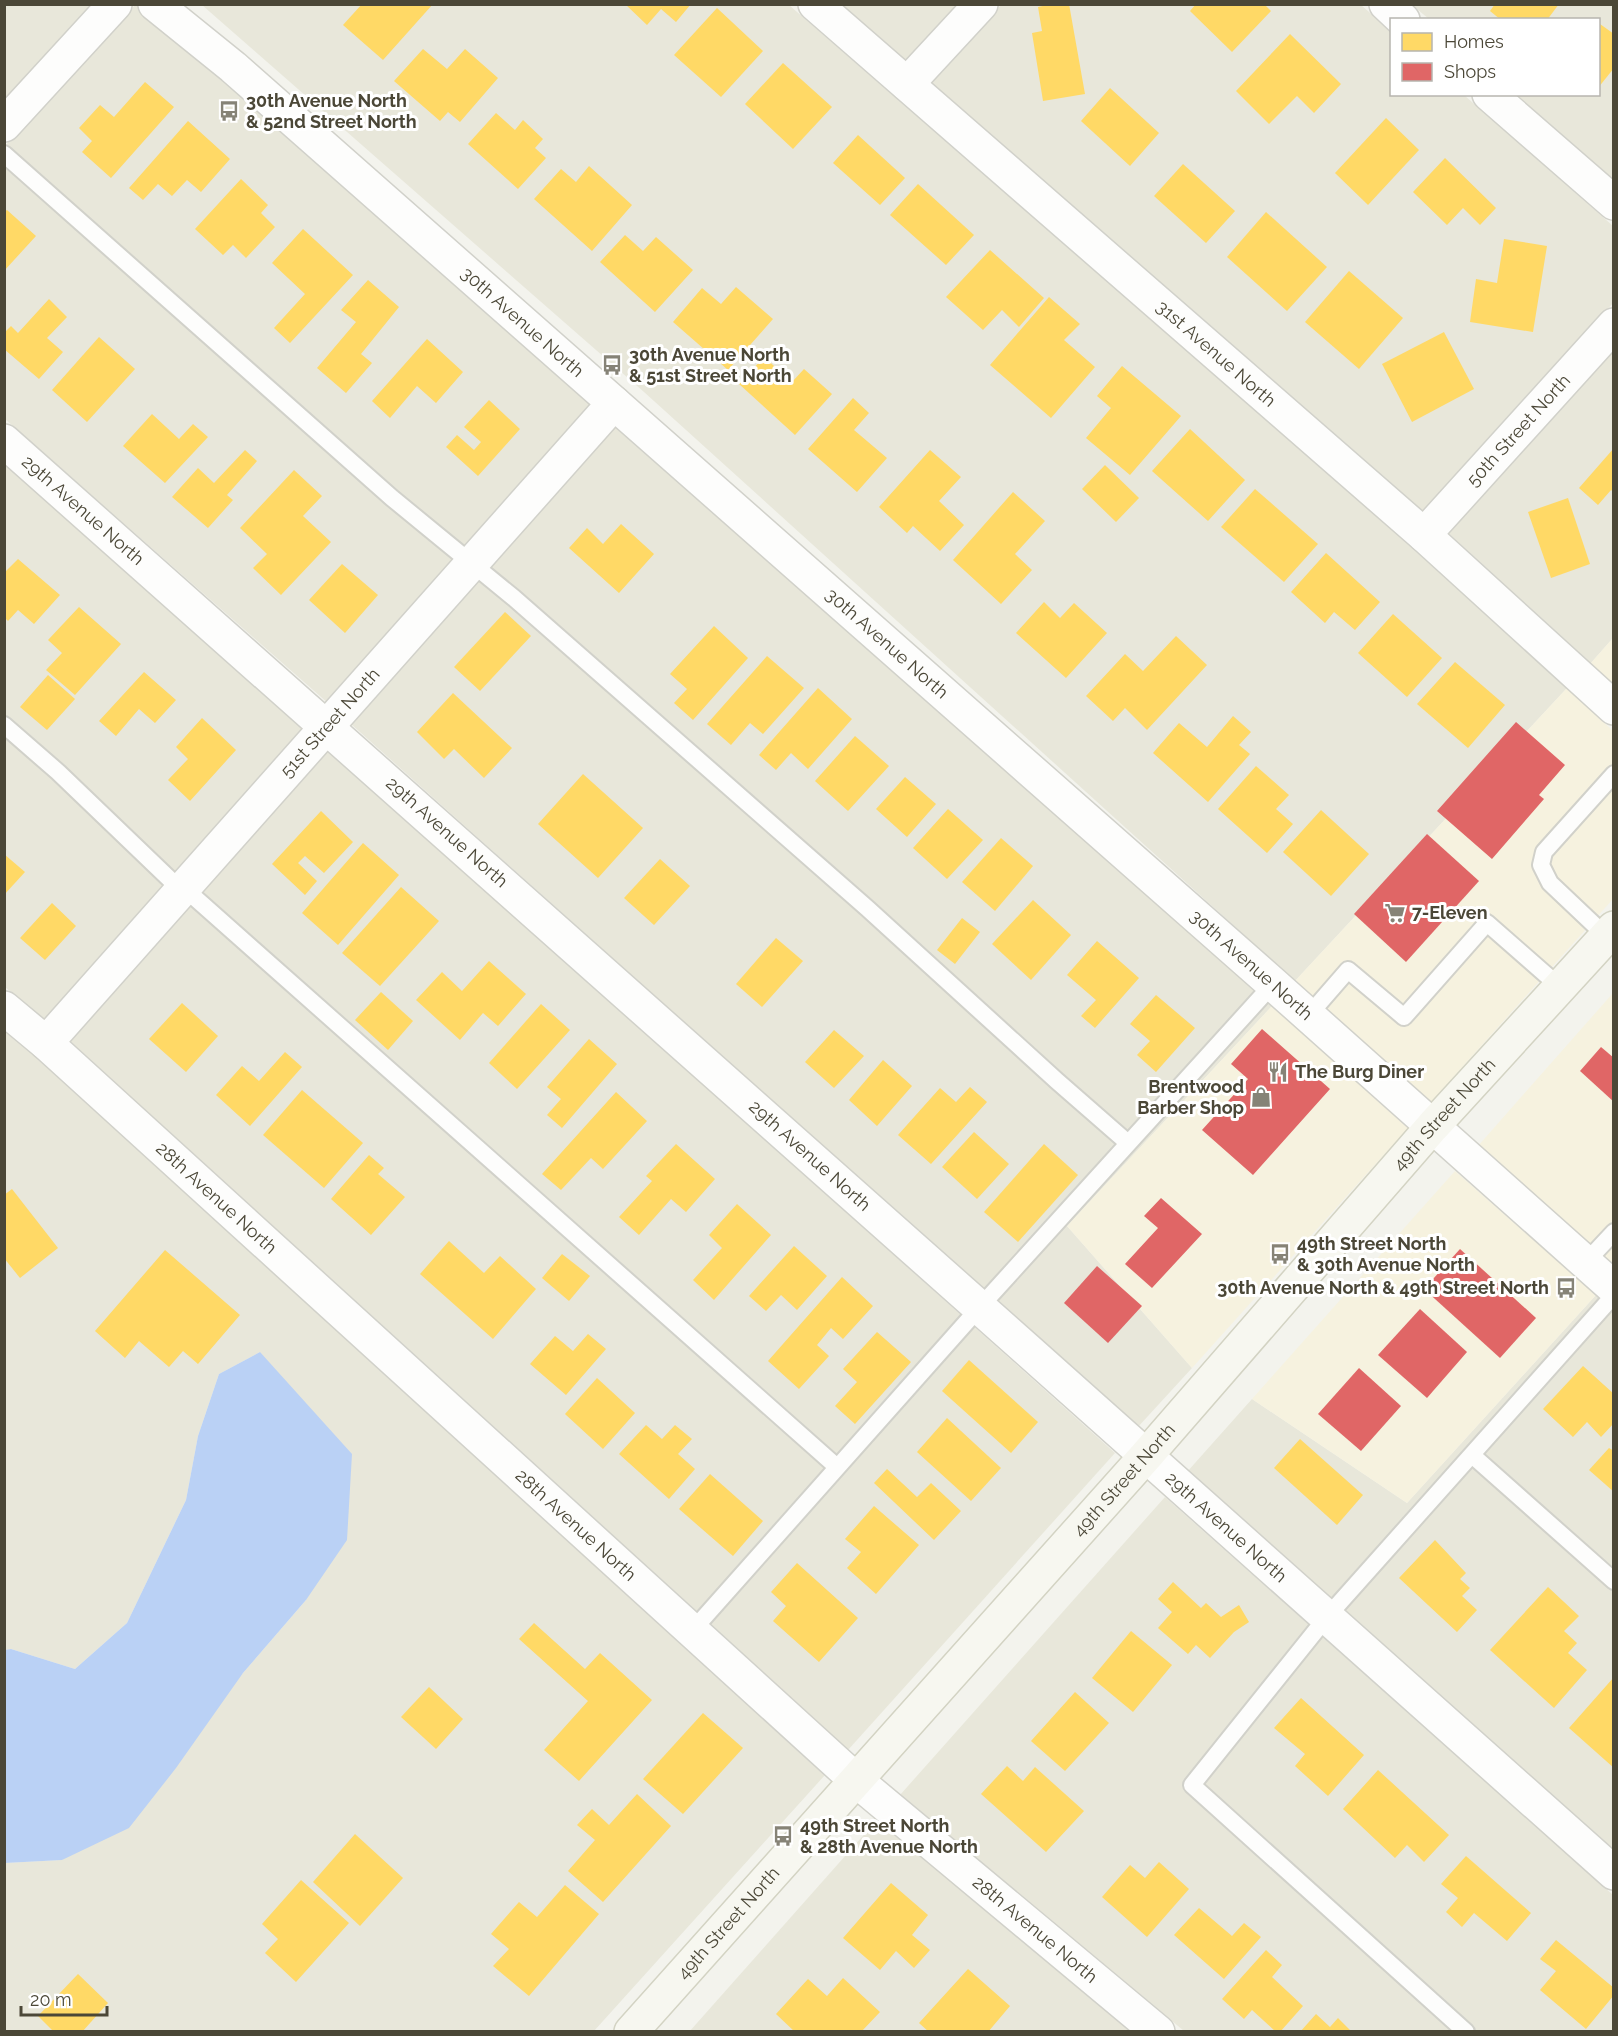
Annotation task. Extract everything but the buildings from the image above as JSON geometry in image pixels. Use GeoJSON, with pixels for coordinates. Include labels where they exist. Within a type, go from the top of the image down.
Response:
{"type":"FeatureCollection","features":[{"type":"Feature","properties":{"kind":"main road","name":"49th Street North"},"geometry":{"type":"LineString","coordinates":[[631,2031],[1145,1457],[1432,1127],[1610,932]]}},
{"type":"Feature","properties":{"kind":"street"},"geometry":{"type":"LineString","coordinates":[[4,125],[115,4]]}},
{"type":"Feature","properties":{"kind":"street","name":"30th Avenue North"},"geometry":{"type":"LineString","coordinates":[[155,4],[242,74],[1614,1288]]}},
{"type":"Feature","properties":{"kind":"street","name":"31st Avenue North"},"geometry":{"type":"LineString","coordinates":[[815,4],[1424,535],[1614,708]]}},
{"type":"Feature","properties":{"kind":"street"},"geometry":{"type":"LineString","coordinates":[[907,84],[981,4]]}},
{"type":"Feature","properties":{"kind":"street"},"geometry":{"type":"LineString","coordinates":[[1386,4],[1401,18]]}},
{"type":"Feature","properties":{"kind":"street"},"geometry":{"type":"LineString","coordinates":[[1491,96],[1614,203]]}},
{"type":"Feature","properties":{"kind":"street","name":"50th Street North"},"geometry":{"type":"LineString","coordinates":[[1424,535],[1614,325]]}},
{"type":"Feature","properties":{"kind":"street","name":"51st Street North"},"geometry":{"type":"LineString","coordinates":[[46,1042],[614,403]]}},
{"type":"Feature","properties":{"kind":"street","name":"29th Avenue North"},"geometry":{"type":"LineString","coordinates":[[4,441],[328,726],[1614,1873]]}},
{"type":"Feature","properties":{"kind":"street","name":"28th Avenue North"},"geometry":{"type":"LineString","coordinates":[[4,1008],[46,1042],[857,1781],[1158,2031]]}},
{"type":"Feature","properties":{"kind":"lane"},"geometry":{"type":"LineString","coordinates":[[4,154],[392,498],[473,564],[867,908],[1128,1143]]}},
{"type":"Feature","properties":{"kind":"lane"},"geometry":{"type":"LineString","coordinates":[[4,725],[58,772],[183,889],[837,1467]]}},
{"type":"Feature","properties":{"kind":"lane"},"geometry":{"type":"LineString","coordinates":[[1610,932],[1550,883],[1541,865],[1544,852],[1614,774]]}},
{"type":"Feature","properties":{"kind":"lane"},"geometry":{"type":"LineString","coordinates":[[1308,1016],[1348,970],[1404,1017],[1487,923],[1560,987]]}},
{"type":"Feature","properties":{"kind":"lane"},"geometry":{"type":"LineString","coordinates":[[692,1631],[979,1308],[1273,984]]}},
{"type":"Feature","properties":{"kind":"lane"},"geometry":{"type":"LineString","coordinates":[[1585,1263],[1614,1232]]}},
{"type":"Feature","properties":{"kind":"lane"},"geometry":{"type":"LineString","coordinates":[[1466,2031],[1192,1785],[1326,1618],[1614,1295]]}},
{"type":"Feature","properties":{"kind":"lane"},"geometry":{"type":"LineString","coordinates":[[1473,1455],[1614,1581]]}},
{"type":"Feature","properties":{"kind":"shaded area"},"geometry":{"type":"Polygon","coordinates":[[[5,5],[95,5],[5,103],[5,5]]]}},
{"type":"Feature","properties":{"kind":"shaded area"},"geometry":{"type":"Polygon","coordinates":[[[135,5],[152,5],[599,397],[329,704],[5,419],[4,147],[135,5]]]}},
{"type":"Feature","properties":{"kind":"shaded area"},"geometry":{"type":"Polygon","coordinates":[[[202,5],[789,5],[1413,547],[1567,688],[1295,981],[644,392],[202,5]]]}},
{"type":"Feature","properties":{"kind":"shaded area"},"geometry":{"type":"Polygon","coordinates":[[[840,5],[960,5],[907,62],[840,5]]]}},
{"type":"Feature","properties":{"kind":"shaded area"},"geometry":{"type":"Polygon","coordinates":[[[1001,5],[1361,5],[1390,30],[1390,96],[1465,96],[1613,226],[1613,303],[1424,512],[930,82],[1001,5]]]}},
{"type":"Feature","properties":{"kind":"shaded area"},"geometry":{"type":"Polygon","coordinates":[[[1412,5],[1613,5],[1613,181],[1516,96],[1600,96],[1600,18],[1428,18],[1412,5]]]}},
{"type":"Feature","properties":{"kind":"shaded area"},"geometry":{"type":"Polygon","coordinates":[[[1613,347],[1613,638],[1590,664],[1446,532],[1613,347]]]}},
{"type":"Feature","properties":{"kind":"shaded area"},"geometry":{"type":"Polygon","coordinates":[[[621,417],[1272,1006],[1067,1226],[1192,1368],[1137,1428],[351,724],[621,417]]]}},
{"type":"Feature","properties":{"kind":"shaded area"},"geometry":{"type":"Polygon","coordinates":[[[4,463],[306,728],[46,1021],[5,987],[4,463]]]}},
{"type":"Feature","properties":{"kind":"shaded area"},"geometry":{"type":"Polygon","coordinates":[[[1613,638],[1613,685],[1590,664],[1613,638]]]}},
{"type":"Feature","properties":{"kind":"shaded area"},"geometry":{"type":"Polygon","coordinates":[[[1567,688],[1613,731],[1613,899],[1430,1103],[1295,981],[1567,688]]]}},
{"type":"Feature","properties":{"kind":"shaded area"},"geometry":{"type":"Polygon","coordinates":[[[328,748],[1115,1453],[848,1750],[68,1040],[328,748]]]}},
{"type":"Feature","properties":{"kind":"shaded area"},"geometry":{"type":"Polygon","coordinates":[[[1613,993],[1613,1266],[1478,1146],[1613,993]]]}},
{"type":"Feature","properties":{"kind":"shaded area"},"geometry":{"type":"Polygon","coordinates":[[[1272,1006],[1408,1128],[1192,1368],[1067,1226],[1272,1006]]]}},
{"type":"Feature","properties":{"kind":"shaded area"},"geometry":{"type":"Polygon","coordinates":[[[4,1030],[35,1055],[825,1775],[594,2031],[5,2031],[5,1863],[62,1860],[243,1673],[306,1600],[260,1352],[219,1374],[198,1436],[186,1500],[127,1623],[75,1669],[11,1649],[5,1650],[4,1030]]]}},
{"type":"Feature","properties":{"kind":"shaded area"},"geometry":{"type":"Polygon","coordinates":[[[1455,1171],[1596,1295],[1407,1503],[1252,1399],[1455,1171]]]}},
{"type":"Feature","properties":{"kind":"shaded area"},"geometry":{"type":"Polygon","coordinates":[[[1596,1295],[1614,1311],[1613,1851],[1187,1472],[1252,1399],[1407,1503],[1596,1295]]]}},
{"type":"Feature","properties":{"kind":"shaded area"},"geometry":{"type":"Polygon","coordinates":[[[1165,1497],[1613,1895],[1613,2031],[1184,2031],[900,1795],[1165,1497]]]}},
{"type":"Feature","properties":{"kind":"shaded area"},"geometry":{"type":"Polygon","coordinates":[[[877,1820],[1132,2031],[689,2032],[877,1820]]]}},
{"type":"Feature","properties":{"kind":"water"},"geometry":{"type":"Polygon","coordinates":[[[260,1352],[352,1454],[347,1540],[306,1600],[243,1673],[176,1768],[129,1828],[62,1860],[5,1863],[5,1650],[11,1649],[75,1669],[127,1623],[186,1500],[198,1436],[219,1374],[260,1352]]]}},
{"type":"Feature","properties":{"kind":"place","name":"30th Avenue North & 52nd Street North"},"geometry":{"type":"Point","coordinates":[229,111]}},
{"type":"Feature","properties":{"kind":"place","name":"30th Avenue North & 51st Street North"},"geometry":{"type":"Point","coordinates":[612,365]}},
{"type":"Feature","properties":{"kind":"place","name":"7-Eleven"},"geometry":{"type":"Point","coordinates":[1395,913]}},
{"type":"Feature","properties":{"kind":"place","name":"The Burg Diner"},"geometry":{"type":"Point","coordinates":[1278,1072]}},
{"type":"Feature","properties":{"kind":"place","name":"Brentwood Barber Shop"},"geometry":{"type":"Point","coordinates":[1261,1097]}},
{"type":"Feature","properties":{"kind":"place","name":"49th Street North & 30th Avenue North"},"geometry":{"type":"Point","coordinates":[1280,1254]}},
{"type":"Feature","properties":{"kind":"place","name":"30th Avenue North & 49th Street North"},"geometry":{"type":"Point","coordinates":[1566,1288]}},
{"type":"Feature","properties":{"kind":"place","name":"49th Street North & 28th Avenue North"},"geometry":{"type":"Point","coordinates":[783,1836]}}]}
